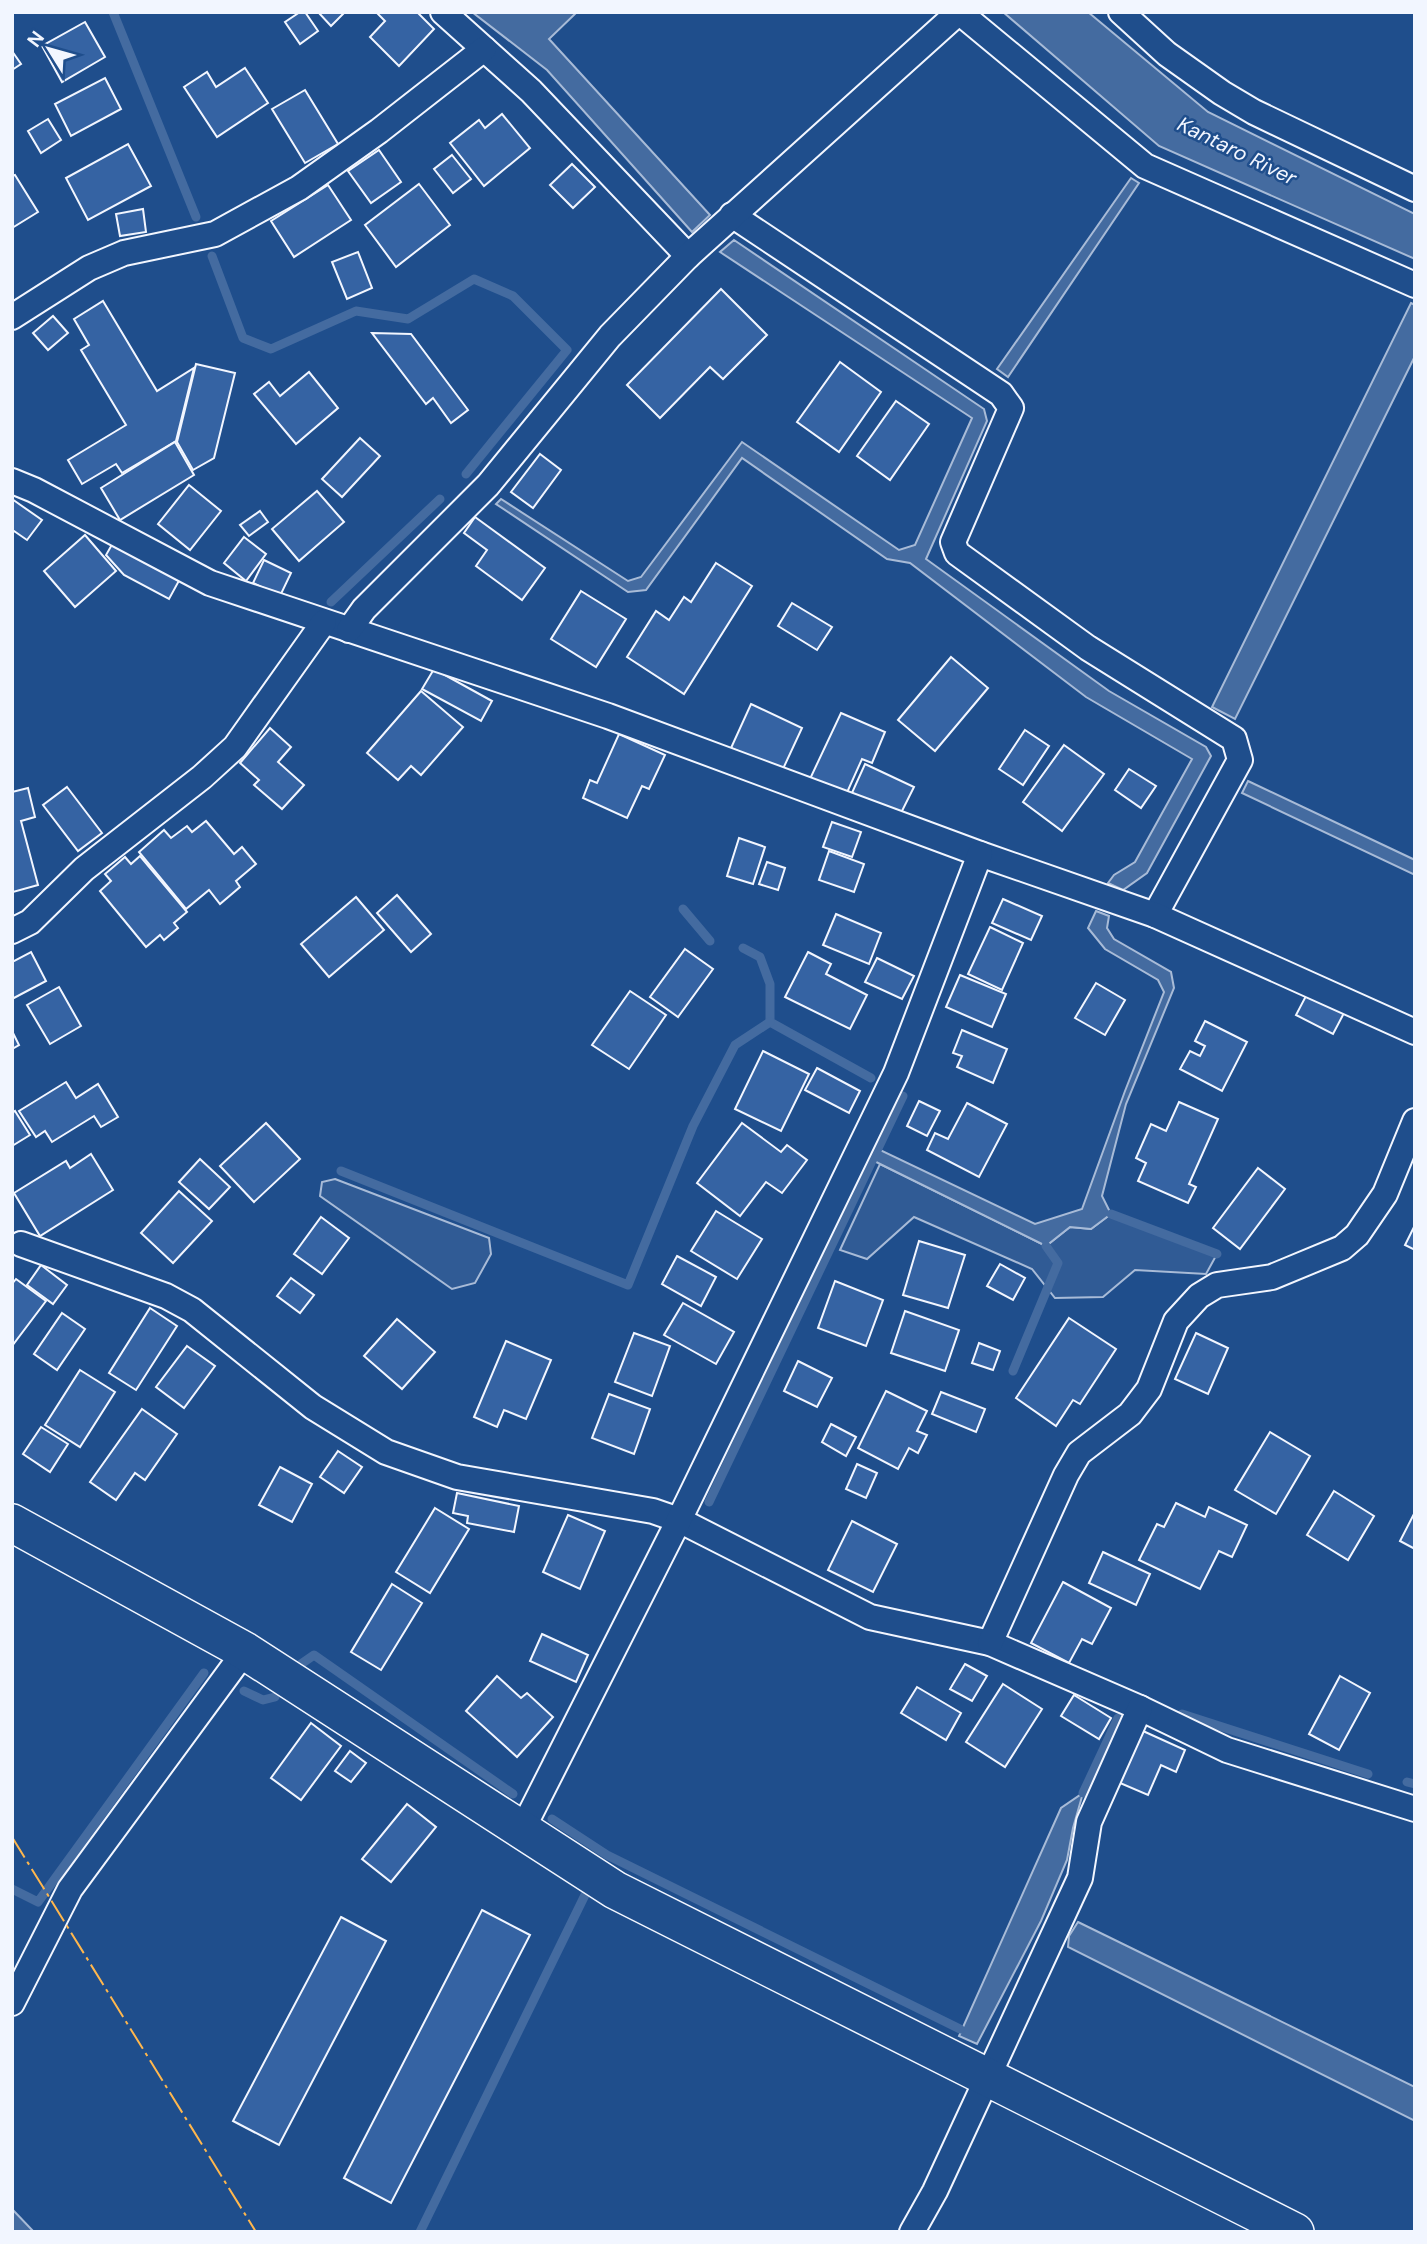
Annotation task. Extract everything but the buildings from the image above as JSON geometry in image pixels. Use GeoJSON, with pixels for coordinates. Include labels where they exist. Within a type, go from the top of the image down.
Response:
{"type":"FeatureCollection","features":[{"type":"Feature","properties":{"kind":"street"},"geometry":{"type":"LineString","coordinates":[[443,12],[531,91],[688,256]]}},
{"type":"Feature","properties":{"kind":"street"},"geometry":{"type":"LineString","coordinates":[[349,630],[364,608],[488,485],[610,336],[688,256],[959,12],[1144,166],[1415,285]]}},
{"type":"Feature","properties":{"kind":"street"},"geometry":{"type":"LineString","coordinates":[[1121,12],[1167,54],[1222,93],[1254,112],[1415,189]]}},
{"type":"Feature","properties":{"kind":"street"},"geometry":{"type":"LineString","coordinates":[[12,317],[89,268],[124,253],[215,234],[299,188],[379,131],[484,49]]}},
{"type":"Feature","properties":{"kind":"street"},"geometry":{"type":"LineString","coordinates":[[732,215],[1001,394],[1011,408],[953,542],[957,553],[1088,648],[1234,739],[1240,760],[1155,915]]}},
{"type":"Feature","properties":{"kind":"street"},"geometry":{"type":"LineString","coordinates":[[12,481],[210,583],[608,716],[980,854],[1155,915],[1415,1032]]}},
{"type":"Feature","properties":{"kind":"street"},"geometry":{"type":"LineString","coordinates":[[12,931],[30,922],[84,869],[202,777],[235,747],[324,622]]}},
{"type":"Feature","properties":{"kind":"street"},"geometry":{"type":"LineString","coordinates":[[522,1830],[679,1520],[896,1073],[980,854]]}},
{"type":"Feature","properties":{"kind":"street"},"geometry":{"type":"LineString","coordinates":[[990,1643],[1066,1475],[1079,1453],[1130,1414],[1149,1389],[1177,1321],[1199,1296],[1217,1285],[1272,1277],[1342,1248],[1357,1235],[1385,1194],[1415,1121]]}},
{"type":"Feature","properties":{"kind":"street"},"geometry":{"type":"LineString","coordinates":[[15,1241],[166,1296],[192,1310],[313,1408],[386,1452],[457,1477],[653,1511],[679,1520],[870,1617],[990,1643],[1140,1708],[1227,1750],[1415,1809]]}},
{"type":"Feature","properties":{"kind":"street"},"geometry":{"type":"LineString","coordinates":[[12,1523],[245,1651],[615,1889],[1295,2232]]}},
{"type":"Feature","properties":{"kind":"street"},"geometry":{"type":"LineString","coordinates":[[12,2003],[70,1889],[245,1651]]}},
{"type":"Feature","properties":{"kind":"street"},"geometry":{"type":"LineString","coordinates":[[912,2232],[935,2191],[1080,1878],[1089,1822],[1140,1708]]}},
{"type":"Feature","properties":{"kind":"shaded area"},"geometry":{"type":"Polygon","coordinates":[[[880,1164],[1046,1246],[1070,1227],[1091,1229],[1111,1214],[1217,1254],[1206,1274],[1135,1270],[1103,1297],[1055,1298],[1032,1269],[914,1217],[867,1259],[840,1250],[880,1164]]]}},
{"type":"Feature","properties":{"kind":"shaded area"},"geometry":{"type":"Polygon","coordinates":[[[335,1179],[489,1238],[491,1254],[475,1283],[452,1289],[320,1196],[322,1182],[335,1179]]]}},
{"type":"Feature","properties":{"kind":"water"},"geometry":{"type":"Polygon","coordinates":[[[472,12],[577,12],[549,39],[710,215],[692,232],[547,70],[472,12]]]}},
{"type":"Feature","properties":{"kind":"water","name":"Kantaro River"},"geometry":{"type":"Polygon","coordinates":[[[1003,12],[1088,12],[1208,112],[1415,214],[1415,259],[1159,146],[1003,12]]]}},
{"type":"Feature","properties":{"kind":"water"},"geometry":{"type":"Polygon","coordinates":[[[1131,178],[1139,183],[1008,377],[997,369],[1131,178]]]}},
{"type":"Feature","properties":{"kind":"water"},"geometry":{"type":"Polygon","coordinates":[[[734,240],[984,409],[987,421],[926,559],[1109,691],[1206,747],[1211,756],[1147,873],[1123,890],[1108,883],[1114,875],[1135,862],[1192,759],[1086,697],[910,563],[887,559],[742,458],[646,590],[628,592],[496,504],[501,499],[628,581],[641,577],[742,442],[899,550],[915,545],[972,418],[720,252],[734,240]]]}},
{"type":"Feature","properties":{"kind":"water"},"geometry":{"type":"Polygon","coordinates":[[[1411,303],[1415,305],[1415,356],[1235,719],[1212,707],[1411,303]]]}},
{"type":"Feature","properties":{"kind":"water"},"geometry":{"type":"Polygon","coordinates":[[[1248,781],[1415,860],[1415,875],[1242,793],[1248,781]]]}},
{"type":"Feature","properties":{"kind":"water"},"geometry":{"type":"Polygon","coordinates":[[[1096,911],[1109,916],[1107,928],[1114,939],[1171,972],[1174,988],[1126,1104],[1102,1196],[1111,1214],[1091,1229],[1070,1227],[1046,1246],[868,1158],[874,1147],[1035,1224],[1082,1209],[1164,992],[1158,980],[1105,949],[1088,928],[1096,911]]]}},
{"type":"Feature","properties":{"kind":"water"},"geometry":{"type":"Polygon","coordinates":[[[1083,1793],[1067,1860],[1041,1921],[977,2044],[959,2036],[1061,1808],[1083,1793]]]}},
{"type":"Feature","properties":{"kind":"water"},"geometry":{"type":"Polygon","coordinates":[[[1078,1922],[1415,2087],[1415,2121],[1068,1947],[1069,1936],[1078,1922]]]}},
{"type":"Feature","properties":{"kind":"water"},"geometry":{"type":"Polygon","coordinates":[[[12,2209],[34,2232],[12,2232],[12,2209]]]}},
{"type":"Feature","properties":{"kind":"waterway"},"geometry":{"type":"LineString","coordinates":[[113,12],[196,217]]}},
{"type":"Feature","properties":{"kind":"waterway"},"geometry":{"type":"LineString","coordinates":[[212,256],[243,338],[271,349],[356,311],[408,319],[474,279],[513,296],[567,350],[466,474]]}},
{"type":"Feature","properties":{"kind":"waterway"},"geometry":{"type":"LineString","coordinates":[[331,602],[440,499]]}},
{"type":"Feature","properties":{"kind":"waterway"},"geometry":{"type":"LineString","coordinates":[[683,909],[710,941]]}},
{"type":"Feature","properties":{"kind":"waterway"},"geometry":{"type":"LineString","coordinates":[[743,948],[760,957],[770,984],[770,1022],[871,1078]]}},
{"type":"Feature","properties":{"kind":"waterway"},"geometry":{"type":"LineString","coordinates":[[341,1171],[628,1285],[693,1126],[735,1045],[770,1022]]}},
{"type":"Feature","properties":{"kind":"waterway"},"geometry":{"type":"LineString","coordinates":[[709,1502],[903,1096]]}},
{"type":"Feature","properties":{"kind":"waterway"},"geometry":{"type":"LineString","coordinates":[[1111,1214],[1217,1254]]}},
{"type":"Feature","properties":{"kind":"waterway"},"geometry":{"type":"LineString","coordinates":[[1013,1371],[1058,1263],[1046,1246]]}},
{"type":"Feature","properties":{"kind":"waterway"},"geometry":{"type":"LineString","coordinates":[[301,1664],[314,1655],[513,1794]]}},
{"type":"Feature","properties":{"kind":"waterway"},"geometry":{"type":"LineString","coordinates":[[12,1889],[38,1902],[204,1673]]}},
{"type":"Feature","properties":{"kind":"waterway"},"geometry":{"type":"LineString","coordinates":[[244,1691],[263,1700],[275,1697]]}},
{"type":"Feature","properties":{"kind":"waterway"},"geometry":{"type":"LineString","coordinates":[[1182,1714],[1368,1774]]}},
{"type":"Feature","properties":{"kind":"waterway"},"geometry":{"type":"LineString","coordinates":[[1083,1793],[1118,1718]]}},
{"type":"Feature","properties":{"kind":"waterway"},"geometry":{"type":"LineString","coordinates":[[1407,1782],[1415,1784]]}},
{"type":"Feature","properties":{"kind":"waterway"},"geometry":{"type":"LineString","coordinates":[[552,1819],[607,1855],[960,2029]]}},
{"type":"Feature","properties":{"kind":"waterway"},"geometry":{"type":"LineString","coordinates":[[420,2232],[585,1895]]}},
{"type":"Feature","properties":{"kind":"power"},"geometry":{"type":"LineString","coordinates":[[12,1837],[256,2232]]}}]}
